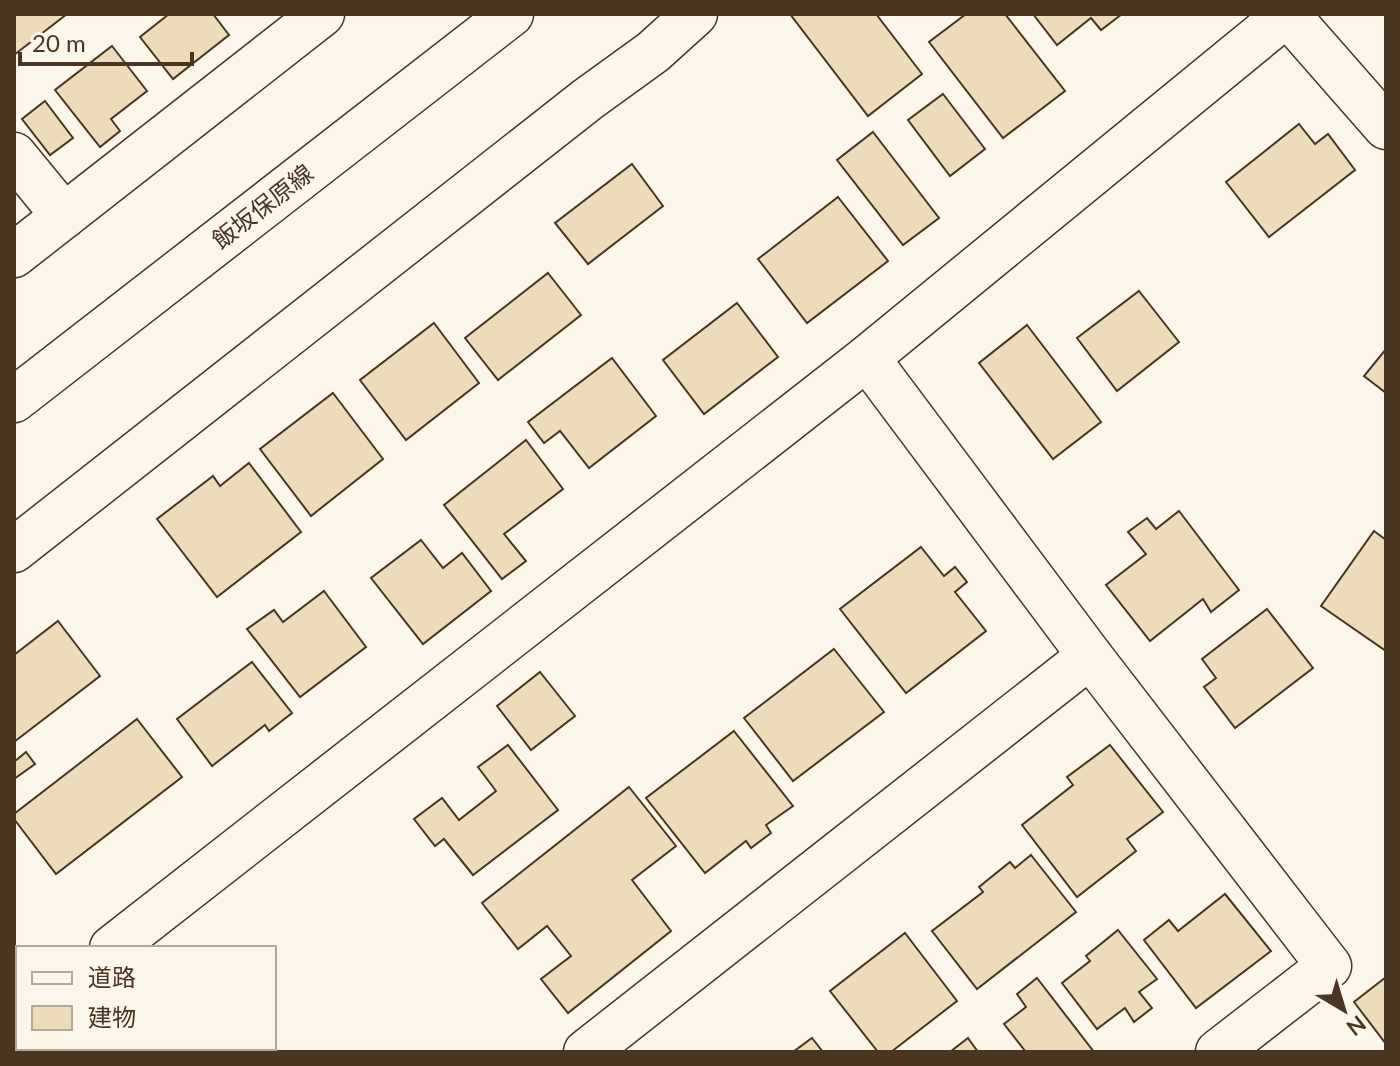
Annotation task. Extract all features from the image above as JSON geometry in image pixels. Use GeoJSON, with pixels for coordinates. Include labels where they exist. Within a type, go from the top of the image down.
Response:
{"type":"FeatureCollection","features":[{"type":"Feature","properties":{"kind":"street"},"geometry":{"type":"LineString","coordinates":[[14,255],[322,14]]}},
{"type":"Feature","properties":{"kind":"street","name":"飯坂保原線"},"geometry":{"type":"LineString","coordinates":[[14,400],[511,14]]}},
{"type":"Feature","properties":{"kind":"street"},"geometry":{"type":"LineString","coordinates":[[14,550],[588,99],[653,52],[695,14]]}},
{"type":"Feature","properties":{"kind":"street"},"geometry":{"type":"LineString","coordinates":[[115,946],[867,358],[1287,14],[1386,127]]}},
{"type":"Feature","properties":{"kind":"street"},"geometry":{"type":"LineString","coordinates":[[14,155],[64,216]]}},
{"type":"Feature","properties":{"kind":"street"},"geometry":{"type":"LineString","coordinates":[[867,358],[1090,656],[1329,966],[1218,1052]]}},
{"type":"Feature","properties":{"kind":"street"},"geometry":{"type":"LineString","coordinates":[[586,1052],[1090,656]]}},
{"type":"Feature","properties":{"kind":"building"},"geometry":{"type":"Polygon","coordinates":[[[14,14],[67,14],[14,55],[14,14]]]}},
{"type":"Feature","properties":{"kind":"building"},"geometry":{"type":"Polygon","coordinates":[[[169,14],[213,14],[229,35],[173,79],[140,37],[169,14]]]}},
{"type":"Feature","properties":{"kind":"building"},"geometry":{"type":"Polygon","coordinates":[[[790,14],[876,14],[922,74],[868,116],[790,14]]]}},
{"type":"Feature","properties":{"kind":"building"},"geometry":{"type":"Polygon","coordinates":[[[966,14],[1005,14],[1065,91],[1003,138],[929,42],[966,14]]]}},
{"type":"Feature","properties":{"kind":"building"},"geometry":{"type":"Polygon","coordinates":[[[1033,14],[1122,14],[1101,30],[1091,18],[1057,45],[1033,14]]]}},
{"type":"Feature","properties":{"kind":"building"},"geometry":{"type":"Polygon","coordinates":[[[112,46],[147,91],[111,119],[120,131],[100,147],[55,90],[112,46]]]}},
{"type":"Feature","properties":{"kind":"building"},"geometry":{"type":"Polygon","coordinates":[[[943,94],[985,149],[950,176],[908,120],[943,94]]]}},
{"type":"Feature","properties":{"kind":"building"},"geometry":{"type":"Polygon","coordinates":[[[45,101],[73,138],[50,155],[22,119],[45,101]]]}},
{"type":"Feature","properties":{"kind":"building"},"geometry":{"type":"Polygon","coordinates":[[[1299,124],[1315,144],[1328,134],[1355,170],[1269,237],[1226,182],[1299,124]]]}},
{"type":"Feature","properties":{"kind":"building"},"geometry":{"type":"Polygon","coordinates":[[[873,132],[939,218],[903,245],[837,160],[873,132]]]}},
{"type":"Feature","properties":{"kind":"building"},"geometry":{"type":"Polygon","coordinates":[[[632,164],[663,206],[588,264],[555,223],[632,164]]]}},
{"type":"Feature","properties":{"kind":"building"},"geometry":{"type":"Polygon","coordinates":[[[838,197],[888,261],[807,323],[758,259],[838,197]]]}},
{"type":"Feature","properties":{"kind":"building"},"geometry":{"type":"Polygon","coordinates":[[[548,273],[581,315],[498,380],[465,338],[548,273]]]}},
{"type":"Feature","properties":{"kind":"building"},"geometry":{"type":"Polygon","coordinates":[[[1139,291],[1179,342],[1117,391],[1077,338],[1139,291]]]}},
{"type":"Feature","properties":{"kind":"building"},"geometry":{"type":"Polygon","coordinates":[[[737,303],[778,357],[704,414],[663,360],[737,303]]]}},
{"type":"Feature","properties":{"kind":"building"},"geometry":{"type":"Polygon","coordinates":[[[434,323],[479,383],[406,440],[360,380],[434,323]]]}},
{"type":"Feature","properties":{"kind":"building"},"geometry":{"type":"Polygon","coordinates":[[[1027,325],[1101,422],[1053,459],[979,363],[1027,325]]]}},
{"type":"Feature","properties":{"kind":"building"},"geometry":{"type":"Polygon","coordinates":[[[1386,349],[1386,393],[1364,376],[1386,349]]]}},
{"type":"Feature","properties":{"kind":"building"},"geometry":{"type":"Polygon","coordinates":[[[612,358],[656,416],[589,468],[560,431],[544,443],[528,422],[612,358]]]}},
{"type":"Feature","properties":{"kind":"building"},"geometry":{"type":"Polygon","coordinates":[[[333,393],[383,459],[311,516],[260,449],[333,393]]]}},
{"type":"Feature","properties":{"kind":"building"},"geometry":{"type":"Polygon","coordinates":[[[526,440],[563,489],[504,534],[526,561],[502,579],[444,505],[526,440]]]}},
{"type":"Feature","properties":{"kind":"building"},"geometry":{"type":"Polygon","coordinates":[[[249,463],[301,532],[217,597],[157,519],[213,476],[220,486],[249,463]]]}},
{"type":"Feature","properties":{"kind":"building"},"geometry":{"type":"Polygon","coordinates":[[[1179,511],[1239,590],[1211,612],[1203,599],[1150,641],[1106,585],[1146,554],[1128,532],[1147,518],[1156,529],[1179,511]]]}},
{"type":"Feature","properties":{"kind":"building"},"geometry":{"type":"Polygon","coordinates":[[[1374,531],[1386,540],[1386,651],[1321,606],[1374,531]]]}},
{"type":"Feature","properties":{"kind":"building"},"geometry":{"type":"Polygon","coordinates":[[[421,540],[443,568],[462,553],[491,591],[423,644],[371,578],[421,540]]]}},
{"type":"Feature","properties":{"kind":"building"},"geometry":{"type":"Polygon","coordinates":[[[921,547],[944,576],[955,567],[967,582],[955,592],[986,631],[906,693],[840,609],[921,547]]]}},
{"type":"Feature","properties":{"kind":"building"},"geometry":{"type":"Polygon","coordinates":[[[324,591],[366,647],[300,697],[247,629],[274,610],[283,622],[324,591]]]}},
{"type":"Feature","properties":{"kind":"building"},"geometry":{"type":"Polygon","coordinates":[[[1267,609],[1313,668],[1235,728],[1204,687],[1216,678],[1202,659],[1267,609]]]}},
{"type":"Feature","properties":{"kind":"building"},"geometry":{"type":"Polygon","coordinates":[[[58,621],[100,676],[14,742],[14,655],[58,621]]]}},
{"type":"Feature","properties":{"kind":"building"},"geometry":{"type":"Polygon","coordinates":[[[834,649],[884,712],[793,781],[744,718],[834,649]]]}},
{"type":"Feature","properties":{"kind":"building"},"geometry":{"type":"Polygon","coordinates":[[[252,662],[292,713],[269,731],[265,725],[212,766],[177,719],[252,662]]]}},
{"type":"Feature","properties":{"kind":"building"},"geometry":{"type":"Polygon","coordinates":[[[540,672],[575,716],[531,750],[497,706],[540,672]]]}},
{"type":"Feature","properties":{"kind":"building"},"geometry":{"type":"Polygon","coordinates":[[[137,719],[182,777],[56,874],[14,819],[14,814],[137,719]]]}},
{"type":"Feature","properties":{"kind":"building"},"geometry":{"type":"Polygon","coordinates":[[[734,731],[793,806],[766,825],[771,833],[751,848],[746,841],[705,873],[646,798],[734,731]]]}},
{"type":"Feature","properties":{"kind":"building"},"geometry":{"type":"Polygon","coordinates":[[[508,745],[558,810],[473,875],[444,839],[435,846],[414,819],[442,798],[459,820],[496,791],[478,767],[508,745]]]}},
{"type":"Feature","properties":{"kind":"building"},"geometry":{"type":"Polygon","coordinates":[[[1110,745],[1163,812],[1127,839],[1136,851],[1077,897],[1022,825],[1073,785],[1067,777],[1110,745]]]}},
{"type":"Feature","properties":{"kind":"building"},"geometry":{"type":"Polygon","coordinates":[[[26,752],[35,764],[14,779],[14,762],[26,752]]]}},
{"type":"Feature","properties":{"kind":"building"},"geometry":{"type":"Polygon","coordinates":[[[629,787],[676,846],[632,880],[671,931],[568,1013],[541,979],[571,956],[547,926],[518,949],[482,903],[629,787]]]}},
{"type":"Feature","properties":{"kind":"building"},"geometry":{"type":"Polygon","coordinates":[[[1031,855],[1076,912],[977,989],[932,931],[983,892],[979,887],[1010,862],[1015,868],[1031,855]]]}},
{"type":"Feature","properties":{"kind":"building"},"geometry":{"type":"Polygon","coordinates":[[[1225,894],[1271,951],[1196,1008],[1144,940],[1169,920],[1178,931],[1225,894]]]}},
{"type":"Feature","properties":{"kind":"building"},"geometry":{"type":"Polygon","coordinates":[[[1118,930],[1157,979],[1139,992],[1152,1008],[1134,1022],[1125,1008],[1097,1029],[1062,983],[1090,961],[1086,956],[1118,930]]]}},
{"type":"Feature","properties":{"kind":"building"},"geometry":{"type":"Polygon","coordinates":[[[905,933],[957,1001],[891,1052],[878,1052],[830,991],[905,933]]]}},
{"type":"Feature","properties":{"kind":"building"},"geometry":{"type":"Polygon","coordinates":[[[1386,977],[1386,1044],[1354,1002],[1386,977]]]}},
{"type":"Feature","properties":{"kind":"building"},"geometry":{"type":"Polygon","coordinates":[[[1037,978],[1094,1052],[1026,1052],[1004,1024],[1026,1007],[1017,994],[1037,978]]]}},
{"type":"Feature","properties":{"kind":"building"},"geometry":{"type":"Polygon","coordinates":[[[812,1038],[823,1052],[793,1052],[812,1038]]]}},
{"type":"Feature","properties":{"kind":"building"},"geometry":{"type":"Polygon","coordinates":[[[968,1038],[978,1052],[950,1052],[968,1038]]]}}]}
